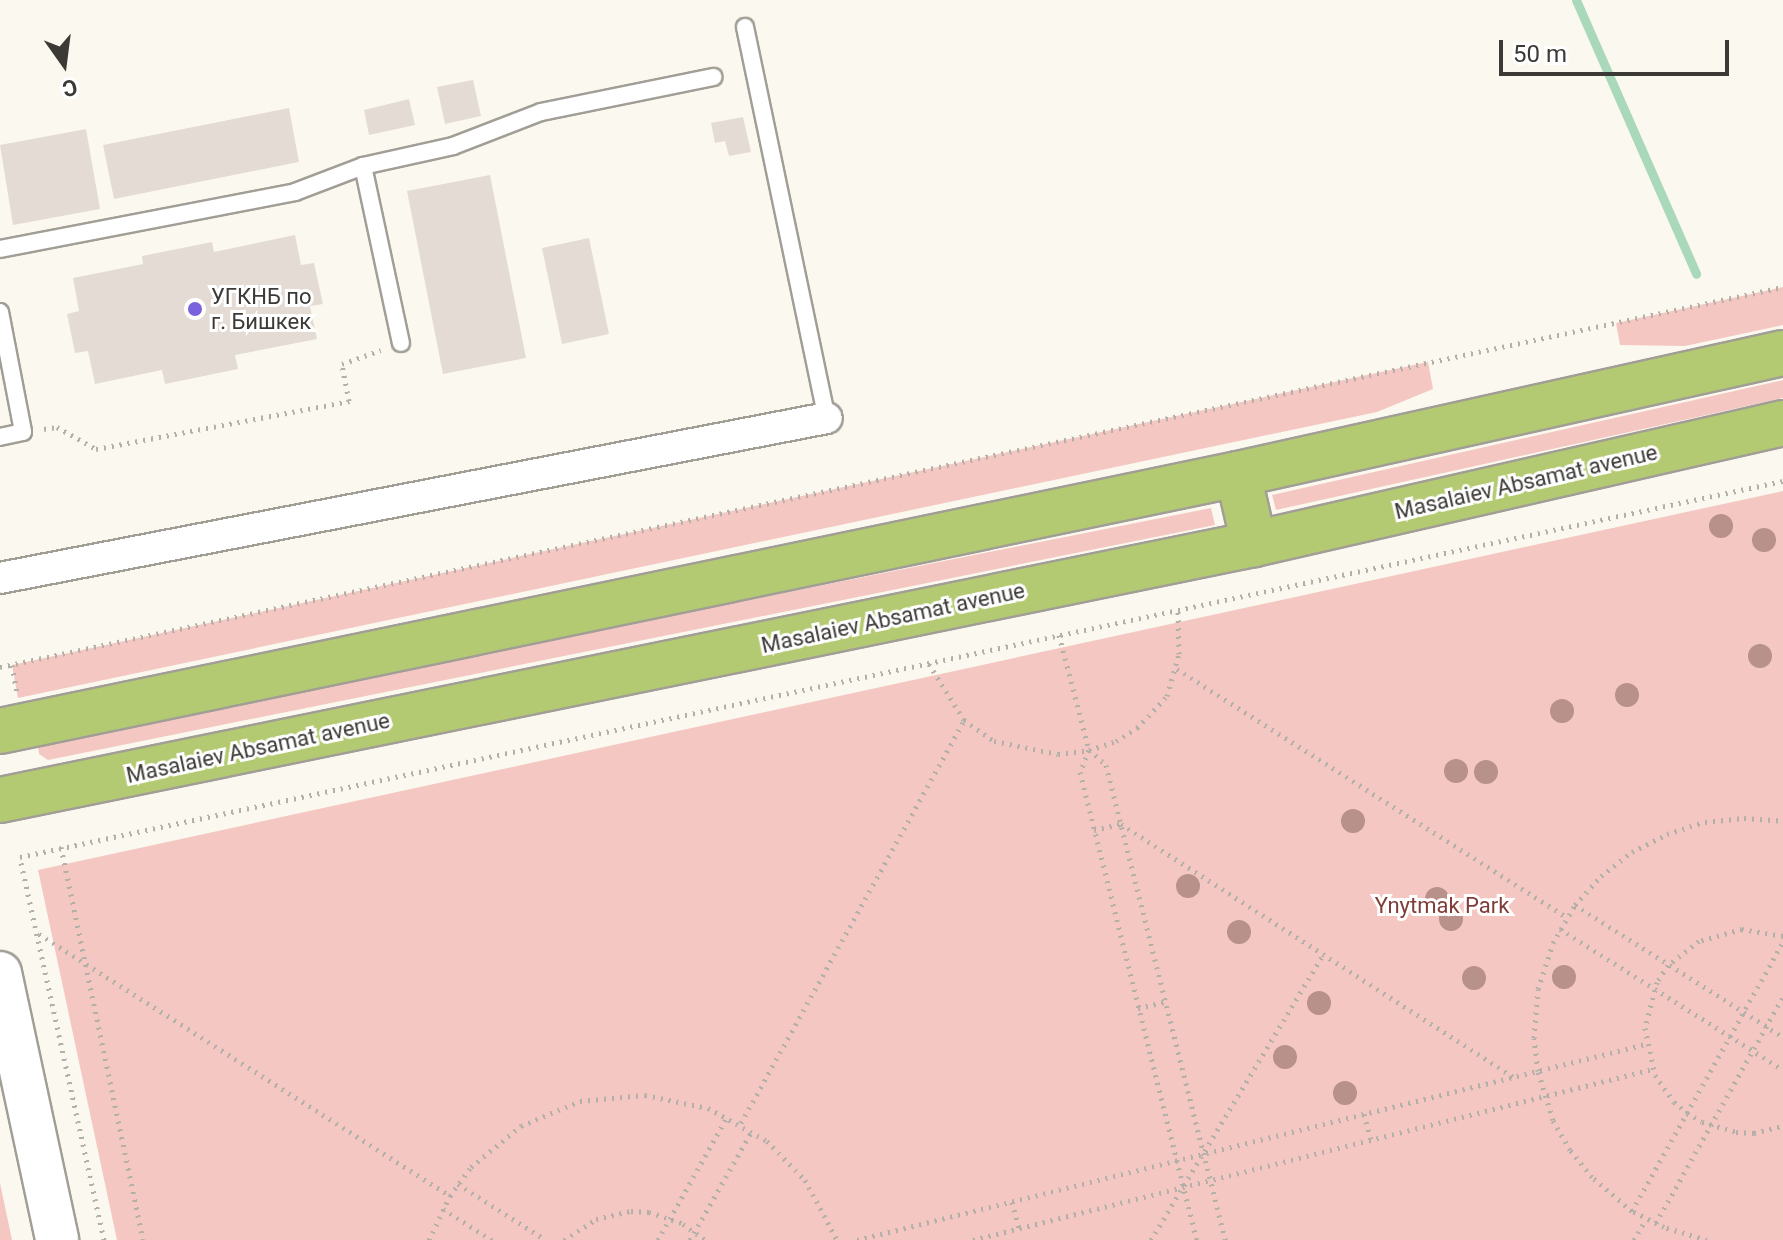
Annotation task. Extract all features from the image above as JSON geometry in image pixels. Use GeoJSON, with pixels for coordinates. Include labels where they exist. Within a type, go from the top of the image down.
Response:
{"type":"FeatureCollection","features":[{"type":"Feature","properties":{"kind":"main road"},"geometry":{"type":"LineString","coordinates":[[9,715],[1238,474],[1783,353]]}},
{"type":"Feature","properties":{"kind":"main road","name":"Masalaiev Absamat avenue"},"geometry":{"type":"LineString","coordinates":[[0,800],[1254,544],[1783,423]]}},
{"type":"Feature","properties":{"kind":"main road"},"geometry":{"type":"LineString","coordinates":[[1238,474],[1254,544]]}},
{"type":"Feature","properties":{"kind":"main road"},"geometry":{"type":"LineString","coordinates":[[0,973],[57,1240]]}},
{"type":"Feature","properties":{"kind":"street"},"geometry":{"type":"LineString","coordinates":[[0,578],[827,418]]}},
{"type":"Feature","properties":{"kind":"lane"},"geometry":{"type":"LineString","coordinates":[[745,27],[827,418]]}},
{"type":"Feature","properties":{"kind":"lane"},"geometry":{"type":"LineString","coordinates":[[0,249],[295,192],[363,166],[453,146],[541,112],[713,77]]}},
{"type":"Feature","properties":{"kind":"lane"},"geometry":{"type":"LineString","coordinates":[[363,166],[401,343]]}},
{"type":"Feature","properties":{"kind":"lane"},"geometry":{"type":"LineString","coordinates":[[0,312],[23,432],[0,437]]}},
{"type":"Feature","properties":{"kind":"path"},"geometry":{"type":"LineString","coordinates":[[0,667],[1783,287]]}},
{"type":"Feature","properties":{"kind":"path"},"geometry":{"type":"LineString","coordinates":[[23,432],[57,427],[96,449],[349,401],[342,364],[401,343]]}},
{"type":"Feature","properties":{"kind":"path"},"geometry":{"type":"LineString","coordinates":[[104,1240],[20,857],[1783,481]]}},
{"type":"Feature","properties":{"kind":"path"},"geometry":{"type":"LineString","coordinates":[[929,664],[964,720],[994,741],[1016,748],[1058,754],[1089,750],[1116,741],[1154,713],[1167,696],[1177,669],[1178,609]]}},
{"type":"Feature","properties":{"kind":"path"},"geometry":{"type":"LineString","coordinates":[[1059,635],[1089,750],[1106,765],[1225,1240]]}},
{"type":"Feature","properties":{"kind":"path"},"geometry":{"type":"LineString","coordinates":[[9,715],[12,665]]}},
{"type":"Feature","properties":{"kind":"path"},"geometry":{"type":"LineString","coordinates":[[1177,669],[1567,917]]}},
{"type":"Feature","properties":{"kind":"path"},"geometry":{"type":"LineString","coordinates":[[741,1123],[964,720]]}},
{"type":"Feature","properties":{"kind":"path"},"geometry":{"type":"LineString","coordinates":[[1089,750],[1080,772],[1197,1240]]}},
{"type":"Feature","properties":{"kind":"path"},"geometry":{"type":"LineString","coordinates":[[1707,1240],[1656,1223],[1632,1211],[1580,1164],[1561,1136],[1544,1097],[1538,1071],[1535,1005],[1544,966],[1560,929],[1575,905],[1616,863],[1667,834],[1725,819],[1783,821]]}},
{"type":"Feature","properties":{"kind":"path"},"geometry":{"type":"LineString","coordinates":[[1094,830],[1121,824],[1514,1077]]}},
{"type":"Feature","properties":{"kind":"path"},"geometry":{"type":"LineString","coordinates":[[61,847],[143,1240]]}},
{"type":"Feature","properties":{"kind":"path"},"geometry":{"type":"LineString","coordinates":[[1575,905],[1783,1037]]}},
{"type":"Feature","properties":{"kind":"path"},"geometry":{"type":"LineString","coordinates":[[1560,929],[1783,1070]]}},
{"type":"Feature","properties":{"kind":"path"},"geometry":{"type":"LineString","coordinates":[[1632,1211],[1687,1113],[1730,1036],[1743,1013],[1783,939],[1764,930],[1720,933],[1699,941],[1668,965],[1655,989],[1647,1012],[1646,1044],[1653,1069],[1664,1089],[1687,1113],[1711,1125],[1754,1133],[1783,1126]]}},
{"type":"Feature","properties":{"kind":"path"},"geometry":{"type":"LineString","coordinates":[[38,934],[450,1196]]}},
{"type":"Feature","properties":{"kind":"path"},"geometry":{"type":"LineString","coordinates":[[1151,1240],[1323,955]]}},
{"type":"Feature","properties":{"kind":"path"},"geometry":{"type":"LineString","coordinates":[[1656,1223],[1783,997]]}},
{"type":"Feature","properties":{"kind":"path"},"geometry":{"type":"LineString","coordinates":[[1138,1008],[1165,1002]]}},
{"type":"Feature","properties":{"kind":"path"},"geometry":{"type":"LineString","coordinates":[[857,1240],[1646,1044]]}},
{"type":"Feature","properties":{"kind":"path"},"geometry":{"type":"LineString","coordinates":[[973,1240],[1653,1069]]}},
{"type":"Feature","properties":{"kind":"path"},"geometry":{"type":"LineString","coordinates":[[429,1240],[450,1196],[486,1152],[521,1126],[580,1101],[623,1095],[666,1097],[741,1123],[781,1153],[805,1180],[837,1240]]}},
{"type":"Feature","properties":{"kind":"path"},"geometry":{"type":"LineString","coordinates":[[1364,1114],[1371,1140]]}},
{"type":"Feature","properties":{"kind":"path"},"geometry":{"type":"LineString","coordinates":[[658,1240],[727,1117]]}},
{"type":"Feature","properties":{"kind":"path"},"geometry":{"type":"LineString","coordinates":[[690,1240],[752,1131]]}},
{"type":"Feature","properties":{"kind":"path"},"geometry":{"type":"LineString","coordinates":[[458,1184],[546,1240]]}},
{"type":"Feature","properties":{"kind":"path"},"geometry":{"type":"LineString","coordinates":[[1012,1202],[1019,1228]]}},
{"type":"Feature","properties":{"kind":"path"},"geometry":{"type":"LineString","coordinates":[[443,1209],[492,1240]]}},
{"type":"Feature","properties":{"kind":"path"},"geometry":{"type":"LineString","coordinates":[[564,1240],[580,1227],[613,1214],[649,1212],[695,1231],[705,1240]]}},
{"type":"Feature","properties":{"kind":"path"},"geometry":{"type":"LineString","coordinates":[[1634,1240],[1646,1219]]}},
{"type":"Feature","properties":{"kind":"green space"},"geometry":{"type":"Polygon","coordinates":[[[1783,287],[1783,325],[1685,346],[1620,345],[1616,323],[1783,287]]]}},
{"type":"Feature","properties":{"kind":"green space"},"geometry":{"type":"Polygon","coordinates":[[[1428,362],[1433,389],[1377,412],[18,698],[12,665],[1428,362]]]}},
{"type":"Feature","properties":{"kind":"green space"},"geometry":{"type":"Polygon","coordinates":[[[1783,380],[1783,398],[1276,510],[1272,495],[1783,380]]]}},
{"type":"Feature","properties":{"kind":"green space","name":"Ynytmak Park"},"geometry":{"type":"Polygon","coordinates":[[[1783,491],[1783,1240],[117,1240],[38,870],[1783,491]]]}},
{"type":"Feature","properties":{"kind":"green space"},"geometry":{"type":"Polygon","coordinates":[[[1211,508],[1215,525],[48,760],[39,754],[38,746],[43,740],[1211,508]]]}},
{"type":"Feature","properties":{"kind":"green space"},"geometry":{"type":"Polygon","coordinates":[[[0,1183],[12,1240],[0,1240],[0,1183]]]}},
{"type":"Feature","properties":{"kind":"building"},"geometry":{"type":"Polygon","coordinates":[[[473,80],[481,116],[445,124],[437,87],[473,80]]]}},
{"type":"Feature","properties":{"kind":"building"},"geometry":{"type":"Polygon","coordinates":[[[409,99],[415,125],[369,135],[364,110],[409,99]]]}},
{"type":"Feature","properties":{"kind":"building"},"geometry":{"type":"Polygon","coordinates":[[[289,108],[299,162],[114,199],[103,145],[289,108]]]}},
{"type":"Feature","properties":{"kind":"building"},"geometry":{"type":"Polygon","coordinates":[[[743,117],[751,152],[729,156],[725,141],[715,143],[711,123],[743,117]]]}},
{"type":"Feature","properties":{"kind":"building"},"geometry":{"type":"Polygon","coordinates":[[[86,129],[100,209],[13,225],[0,145],[86,129]]]}},
{"type":"Feature","properties":{"kind":"building"},"geometry":{"type":"Polygon","coordinates":[[[490,175],[526,358],[443,374],[407,191],[490,175]]]}},
{"type":"Feature","properties":{"kind":"building","name":"УГКНБ по г. Бишкек"},"geometry":{"type":"Polygon","coordinates":[[[295,235],[301,265],[314,263],[323,304],[310,306],[317,339],[235,355],[238,369],[165,384],[162,370],[95,384],[88,351],[75,353],[67,314],[79,311],[73,278],[143,264],[142,256],[212,242],[214,252],[295,235]]]}},
{"type":"Feature","properties":{"kind":"building"},"geometry":{"type":"Polygon","coordinates":[[[589,238],[609,334],[562,344],[542,248],[589,238]]]}},
{"type":"Feature","properties":{"kind":"waterway"},"geometry":{"type":"LineString","coordinates":[[1576,0],[1696,274]]}},
{"type":"Feature","properties":{"kind":"place","name":"УГКНБ по г. Бишкек"},"geometry":{"type":"Point","coordinates":[195,309]}}]}
